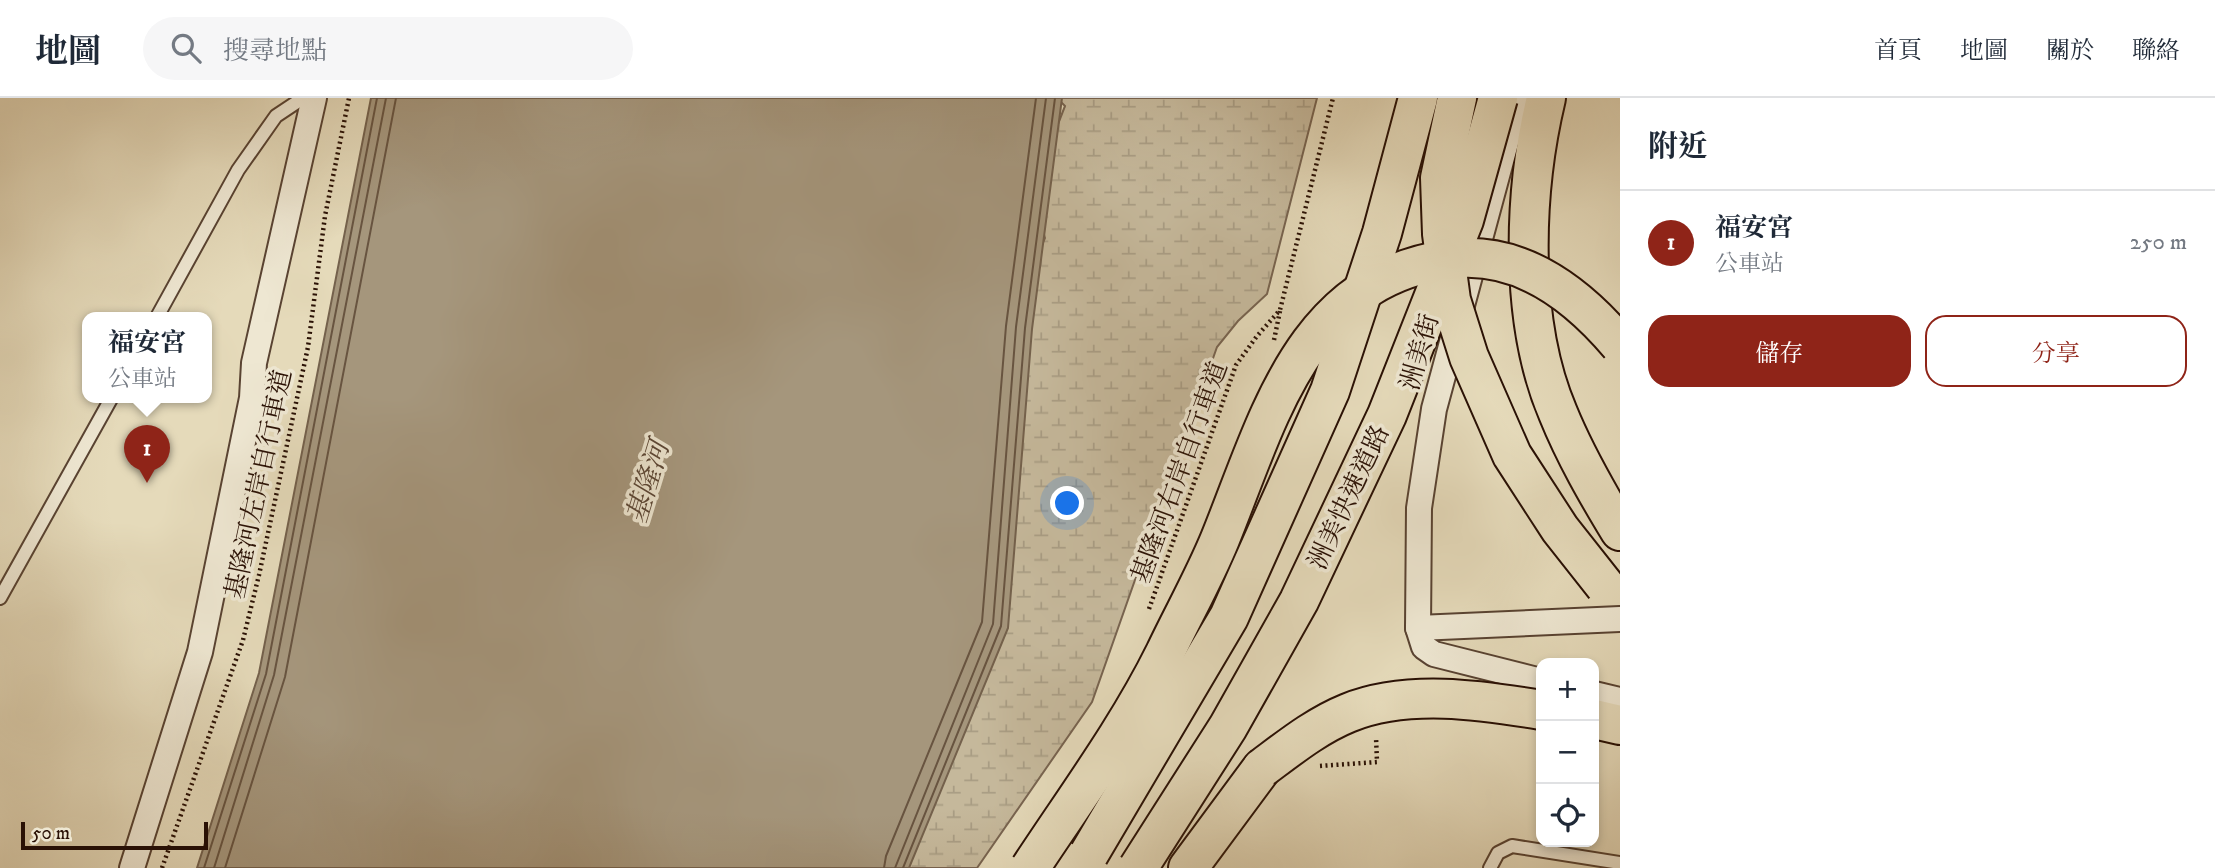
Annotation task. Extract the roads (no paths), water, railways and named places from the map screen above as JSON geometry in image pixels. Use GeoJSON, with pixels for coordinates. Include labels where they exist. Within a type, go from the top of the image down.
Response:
{"type":"FeatureCollection","features":[{"type":"Feature","properties":{"kind":"highway"},"geometry":{"type":"LineString","coordinates":[[1079,868],[1229,617],[1330,391],[1382,233],[1418,98]]}},
{"type":"Feature","properties":{"kind":"highway"},"geometry":{"type":"LineString","coordinates":[[1457,98],[1440,178],[1442,234],[1451,300],[1469,357],[1512,455],[1560,529],[1605,586],[1620,599]]}},
{"type":"Feature","properties":{"kind":"highway","name":"洲美快速道路"},"geometry":{"type":"LineString","coordinates":[[1138,868],[1228,727],[1299,601],[1381,427],[1464,220],[1498,98]]}},
{"type":"Feature","properties":{"kind":"highway"},"geometry":{"type":"LineString","coordinates":[[1546,98],[1531,190],[1530,255],[1535,336],[1556,411],[1587,476],[1620,531]]}},
{"type":"Feature","properties":{"kind":"highway"},"geometry":{"type":"LineString","coordinates":[[1030,868],[1153,678],[1217,547],[1276,402],[1297,361],[1338,308],[1381,277],[1425,262],[1464,257],[1509,262],[1559,285],[1596,316],[1620,345]]}},
{"type":"Feature","properties":{"kind":"highway"},"geometry":{"type":"LineString","coordinates":[[1188,868],[1262,768],[1308,734],[1350,712],[1396,701],[1453,699],[1536,709]]}},
{"type":"Feature","properties":{"kind":"highway"},"geometry":{"type":"LineString","coordinates":[[1599,720],[1620,725]]}},
{"type":"Feature","properties":{"kind":"street"},"geometry":{"type":"LineString","coordinates":[[132,868],[200,652],[252,398],[254,363],[314,98]]}},
{"type":"Feature","properties":{"kind":"street","name":"洲美街"},"geometry":{"type":"LineString","coordinates":[[1418,628],[1419,508],[1434,409],[1518,98]]}},
{"type":"Feature","properties":{"kind":"street"},"geometry":{"type":"LineString","coordinates":[[1536,680],[1434,654],[1424,648],[1418,628],[1620,619]]}},
{"type":"Feature","properties":{"kind":"street"},"geometry":{"type":"LineString","coordinates":[[1599,695],[1620,700]]}},
{"type":"Feature","properties":{"kind":"lane"},"geometry":{"type":"LineString","coordinates":[[161,312],[238,170],[276,116],[303,98]]}},
{"type":"Feature","properties":{"kind":"lane"},"geometry":{"type":"LineString","coordinates":[[0,598],[109,403]]}},
{"type":"Feature","properties":{"kind":"lane"},"geometry":{"type":"LineString","coordinates":[[1490,868],[1498,853],[1512,846],[1620,863]]}},
{"type":"Feature","properties":{"kind":"water","name":"基隆河"},"geometry":{"type":"Polygon","coordinates":[[[371,98],[1062,98],[1032,329],[1008,628],[909,868],[197,868],[259,673],[371,98]]]}},
{"type":"Feature","properties":{"kind":"place","name":"福安宮"},"geometry":{"type":"Point","coordinates":[147,483]}}]}
